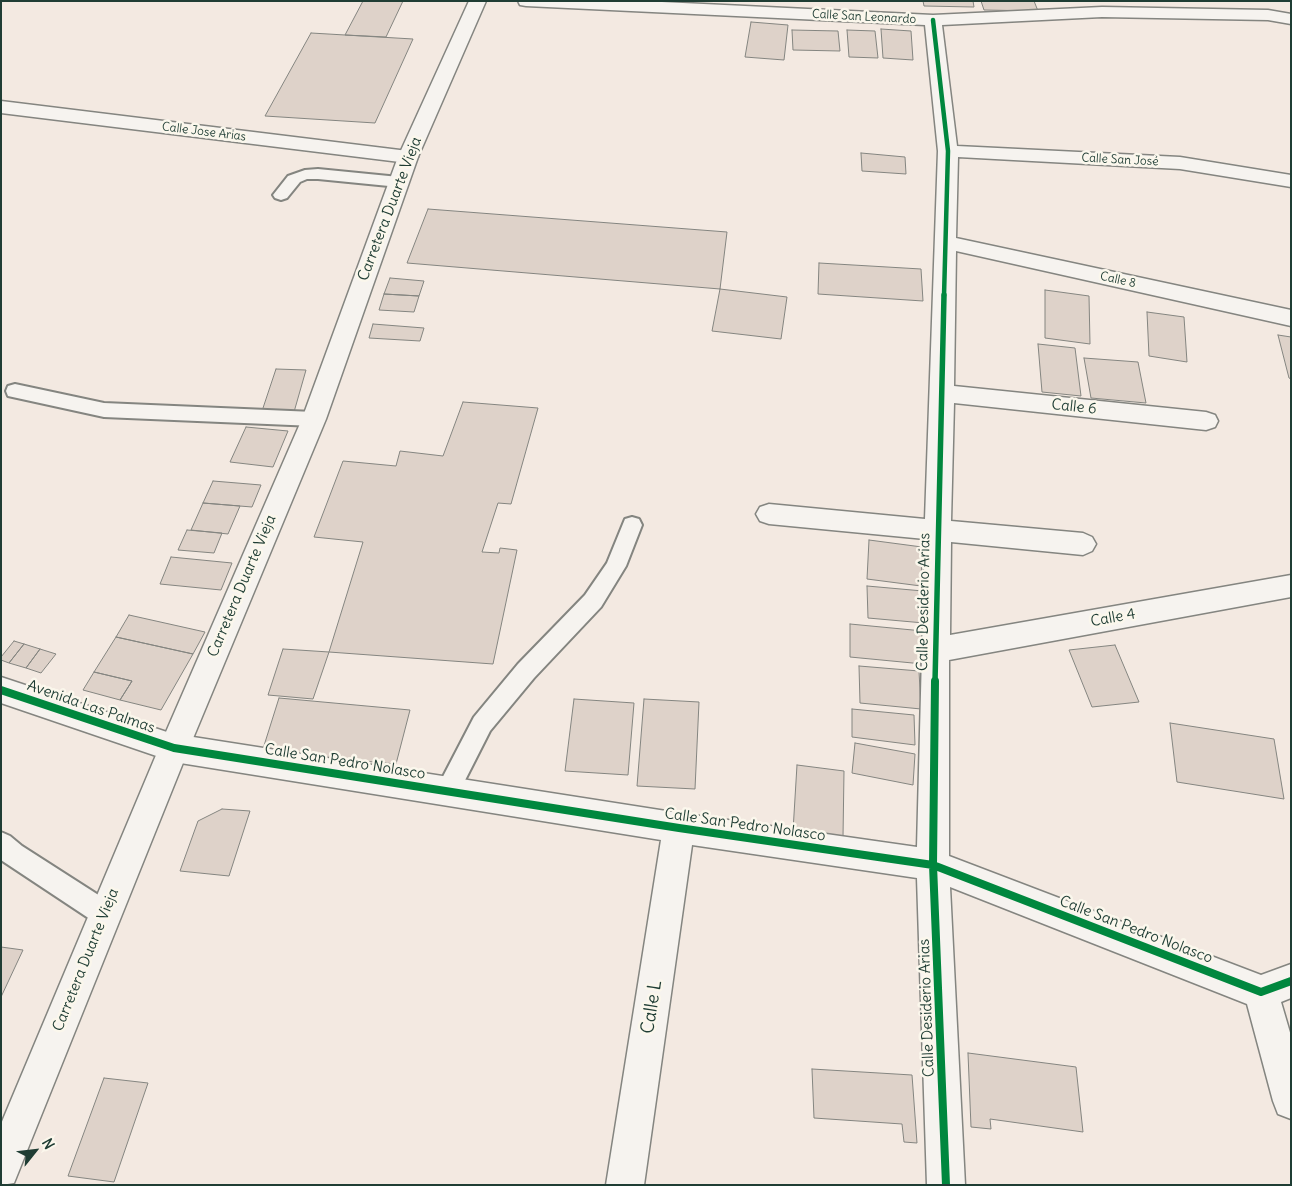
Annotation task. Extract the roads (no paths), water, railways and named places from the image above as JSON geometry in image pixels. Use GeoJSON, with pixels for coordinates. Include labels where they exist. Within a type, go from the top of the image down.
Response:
{"type":"FeatureCollection","features":[{"type":"Feature","properties":{"kind":"street","name":"Carretera Duarte Vieja"},"geometry":{"type":"LineString","coordinates":[[1,1170],[174,748],[314,419],[408,157],[478,1]]}},
{"type":"Feature","properties":{"kind":"street","name":"Calle San Leonardo"},"geometry":{"type":"LineString","coordinates":[[526,1],[933,20],[1102,12],[1268,15],[1291,19]]}},
{"type":"Feature","properties":{"kind":"street","name":"Calle Desiderio Arias"},"geometry":{"type":"LineString","coordinates":[[933,20],[948,151],[938,531],[933,864],[946,1185]]}},
{"type":"Feature","properties":{"kind":"street","name":"Calle Jose Arias"},"geometry":{"type":"LineString","coordinates":[[1,107],[408,157]]}},
{"type":"Feature","properties":{"kind":"street","name":"Calle San José"},"geometry":{"type":"LineString","coordinates":[[948,151],[1180,163],[1291,181]]}},
{"type":"Feature","properties":{"kind":"street","name":"Calle 8"},"geometry":{"type":"LineString","coordinates":[[945,242],[1291,318]]}},
{"type":"Feature","properties":{"kind":"street","name":"Calle 6"},"geometry":{"type":"LineString","coordinates":[[941,393],[1206,421]]}},
{"type":"Feature","properties":{"kind":"street"},"geometry":{"type":"LineString","coordinates":[[769,514],[1084,544]]}},
{"type":"Feature","properties":{"kind":"street","name":"Calle 4"},"geometry":{"type":"LineString","coordinates":[[936,650],[1291,586]]}},
{"type":"Feature","properties":{"kind":"street","name":"Avenida Las Palmas"},"geometry":{"type":"LineString","coordinates":[[1,690],[174,748]]}},
{"type":"Feature","properties":{"kind":"street","name":"Calle San Pedro Nolasco"},"geometry":{"type":"LineString","coordinates":[[174,748],[679,828],[933,864],[1276,986]]}},
{"type":"Feature","properties":{"kind":"street","name":"Calle L"},"geometry":{"type":"LineString","coordinates":[[625,1185],[679,828]]}},
{"type":"Feature","properties":{"kind":"street"},"geometry":{"type":"LineString","coordinates":[[1276,986],[1291,1101]]}},
{"type":"Feature","properties":{"kind":"lane"},"geometry":{"type":"LineString","coordinates":[[281,195],[294,179],[306,175],[318,174],[399,182]]}},
{"type":"Feature","properties":{"kind":"lane"},"geometry":{"type":"LineString","coordinates":[[14,391],[104,410],[314,419]]}},
{"type":"Feature","properties":{"kind":"lane"},"geometry":{"type":"LineString","coordinates":[[447,792],[482,724],[526,671],[592,601],[616,566],[632,525]]}},
{"type":"Feature","properties":{"kind":"lane"},"geometry":{"type":"LineString","coordinates":[[1,844],[13,854],[105,914]]}}]}
